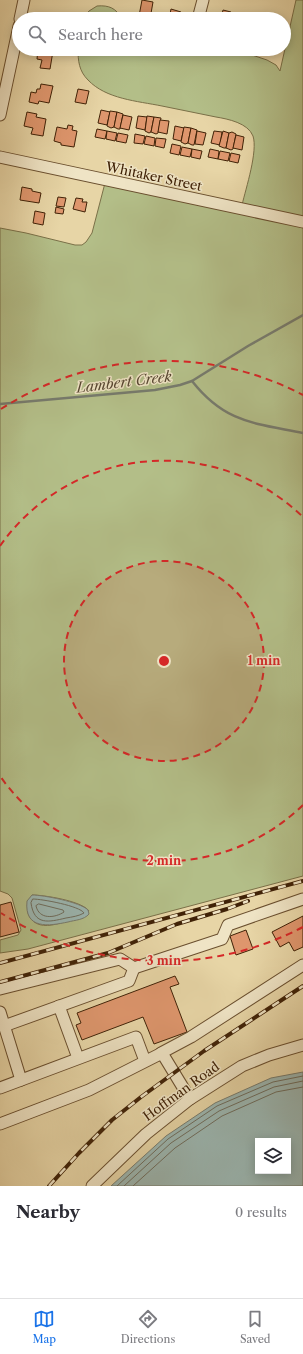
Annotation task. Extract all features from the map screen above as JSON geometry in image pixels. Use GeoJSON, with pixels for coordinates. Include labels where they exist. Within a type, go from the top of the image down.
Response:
{"type":"FeatureCollection","features":[{"type":"Feature","properties":{"kind":"street"},"geometry":{"type":"LineString","coordinates":[[21,12],[24,0]]}},
{"type":"Feature","properties":{"kind":"street"},"geometry":{"type":"LineString","coordinates":[[199,12],[202,0]]}},
{"type":"Feature","properties":{"kind":"street"},"geometry":{"type":"LineString","coordinates":[[0,115],[13,56]]}},
{"type":"Feature","properties":{"kind":"street","name":"Whitaker Street"},"geometry":{"type":"LineString","coordinates":[[0,157],[303,222]]}},
{"type":"Feature","properties":{"kind":"street"},"geometry":{"type":"LineString","coordinates":[[134,968],[222,939],[228,925],[303,899]]}},
{"type":"Feature","properties":{"kind":"street"},"geometry":{"type":"LineString","coordinates":[[0,989],[120,959],[134,968]]}},
{"type":"Feature","properties":{"kind":"street"},"geometry":{"type":"LineString","coordinates":[[0,1124],[89,1090],[161,1053],[191,1037],[303,965]]}},
{"type":"Feature","properties":{"kind":"street"},"geometry":{"type":"LineString","coordinates":[[4,1026],[129,981],[134,968]]}},
{"type":"Feature","properties":{"kind":"street"},"geometry":{"type":"LineString","coordinates":[[59,1006],[78,1058]]}},
{"type":"Feature","properties":{"kind":"street"},"geometry":{"type":"LineString","coordinates":[[0,1012],[21,1080]]}},
{"type":"Feature","properties":{"kind":"street"},"geometry":{"type":"LineString","coordinates":[[0,1088],[136,1037],[144,1061]]}},
{"type":"Feature","properties":{"kind":"street","name":"Hoffman Road"},"geometry":{"type":"LineString","coordinates":[[92,1186],[146,1134],[190,1099],[242,1066],[269,1055],[303,1045]]}},
{"type":"Feature","properties":{"kind":"street"},"geometry":{"type":"LineString","coordinates":[[161,1053],[190,1099]]}},
{"type":"Feature","properties":{"kind":"green space"},"geometry":{"type":"Polygon","coordinates":[[[296,0],[303,0],[303,218],[242,205],[254,151],[253,136],[247,128],[237,122],[226,119],[132,101],[113,95],[95,86],[88,80],[83,73],[78,58],[78,56],[255,56],[276,65],[280,71],[283,56],[291,56],[291,22],[296,0]]]}},
{"type":"Feature","properties":{"kind":"green space"},"geometry":{"type":"Polygon","coordinates":[[[97,6],[105,6],[112,8],[117,12],[88,12],[97,6]]]}},
{"type":"Feature","properties":{"kind":"green space"},"geometry":{"type":"Polygon","coordinates":[[[105,183],[303,225],[303,876],[28,949],[0,953],[0,940],[18,935],[21,930],[12,898],[8,894],[0,891],[0,228],[75,245],[82,245],[92,233],[105,183]],[[32,895],[28,904],[29,916],[37,923],[51,925],[60,923],[89,911],[79,904],[53,897],[32,895]]]}},
{"type":"Feature","properties":{"kind":"water"},"geometry":{"type":"Polygon","coordinates":[[[32,895],[44,896],[77,904],[88,910],[89,914],[82,919],[68,922],[46,925],[39,924],[29,917],[27,910],[27,901],[32,895]]]}},
{"type":"Feature","properties":{"kind":"water"},"geometry":{"type":"Polygon","coordinates":[[[303,1072],[303,1186],[111,1186],[166,1136],[215,1103],[271,1078],[303,1072]]]}},
{"type":"Feature","properties":{"kind":"building"},"geometry":{"type":"Polygon","coordinates":[[[142,0],[153,2],[151,12],[140,12],[142,0]]]}},
{"type":"Feature","properties":{"kind":"building"},"geometry":{"type":"Polygon","coordinates":[[[171,9],[181,12],[170,12],[171,9]]]}},
{"type":"Feature","properties":{"kind":"building"},"geometry":{"type":"Polygon","coordinates":[[[37,56],[52,56],[50,69],[40,68],[42,60],[37,59],[37,56]]]}},
{"type":"Feature","properties":{"kind":"building"},"geometry":{"type":"Polygon","coordinates":[[[41,84],[53,86],[49,103],[39,101],[38,104],[29,102],[31,92],[36,93],[37,89],[40,89],[41,84]]]}},
{"type":"Feature","properties":{"kind":"building"},"geometry":{"type":"Polygon","coordinates":[[[78,89],[89,91],[86,104],[75,102],[78,89]]]}},
{"type":"Feature","properties":{"kind":"building"},"geometry":{"type":"Polygon","coordinates":[[[101,110],[110,112],[107,125],[98,123],[101,110]]]}},
{"type":"Feature","properties":{"kind":"building"},"geometry":{"type":"Polygon","coordinates":[[[110,111],[117,112],[114,127],[111,128],[107,126],[110,111]]]}},
{"type":"Feature","properties":{"kind":"building"},"geometry":{"type":"Polygon","coordinates":[[[27,112],[37,114],[36,117],[46,119],[43,136],[31,134],[33,128],[24,126],[27,112]]]}},
{"type":"Feature","properties":{"kind":"building"},"geometry":{"type":"Polygon","coordinates":[[[117,112],[123,114],[120,129],[114,127],[117,112]]]}},
{"type":"Feature","properties":{"kind":"building"},"geometry":{"type":"Polygon","coordinates":[[[123,115],[132,117],[129,130],[120,128],[123,115]]]}},
{"type":"Feature","properties":{"kind":"building"},"geometry":{"type":"Polygon","coordinates":[[[138,116],[147,117],[145,130],[136,128],[138,116]]]}},
{"type":"Feature","properties":{"kind":"building"},"geometry":{"type":"Polygon","coordinates":[[[147,116],[154,117],[151,132],[149,133],[145,131],[147,116]]]}},
{"type":"Feature","properties":{"kind":"building"},"geometry":{"type":"Polygon","coordinates":[[[154,117],[161,118],[158,133],[156,134],[151,132],[154,117]]]}},
{"type":"Feature","properties":{"kind":"building"},"geometry":{"type":"Polygon","coordinates":[[[160,120],[169,121],[167,134],[158,132],[160,120]]]}},
{"type":"Feature","properties":{"kind":"building"},"geometry":{"type":"Polygon","coordinates":[[[68,125],[73,126],[72,130],[77,131],[74,147],[61,145],[61,143],[54,141],[57,127],[67,129],[68,125]]]}},
{"type":"Feature","properties":{"kind":"building"},"geometry":{"type":"Polygon","coordinates":[[[175,126],[184,128],[181,141],[173,139],[175,126]]]}},
{"type":"Feature","properties":{"kind":"building"},"geometry":{"type":"Polygon","coordinates":[[[184,127],[191,128],[188,143],[185,144],[181,142],[184,127]]]}},
{"type":"Feature","properties":{"kind":"building"},"geometry":{"type":"Polygon","coordinates":[[[191,128],[197,130],[194,145],[188,143],[191,128]]]}},
{"type":"Feature","properties":{"kind":"building"},"geometry":{"type":"Polygon","coordinates":[[[97,129],[107,131],[105,139],[95,137],[97,129]]]}},
{"type":"Feature","properties":{"kind":"building"},"geometry":{"type":"Polygon","coordinates":[[[107,131],[117,133],[115,141],[106,139],[107,131]]]}},
{"type":"Feature","properties":{"kind":"building"},"geometry":{"type":"Polygon","coordinates":[[[197,131],[206,133],[203,145],[195,144],[197,131]]]}},
{"type":"Feature","properties":{"kind":"building"},"geometry":{"type":"Polygon","coordinates":[[[214,131],[222,132],[220,145],[211,143],[214,131]]]}},
{"type":"Feature","properties":{"kind":"building"},"geometry":{"type":"Polygon","coordinates":[[[223,131],[229,133],[226,148],[219,146],[223,131]]]}},
{"type":"Feature","properties":{"kind":"building"},"geometry":{"type":"Polygon","coordinates":[[[232,132],[236,134],[233,149],[231,150],[226,148],[229,133],[232,132]]]}},
{"type":"Feature","properties":{"kind":"building"},"geometry":{"type":"Polygon","coordinates":[[[118,133],[128,135],[126,143],[116,141],[118,133]]]}},
{"type":"Feature","properties":{"kind":"building"},"geometry":{"type":"Polygon","coordinates":[[[135,134],[145,136],[143,144],[134,143],[135,134]]]}},
{"type":"Feature","properties":{"kind":"building"},"geometry":{"type":"Polygon","coordinates":[[[236,135],[244,137],[242,150],[233,148],[236,135]]]}},
{"type":"Feature","properties":{"kind":"building"},"geometry":{"type":"Polygon","coordinates":[[[146,136],[155,138],[154,146],[144,144],[146,136]]]}},
{"type":"Feature","properties":{"kind":"building"},"geometry":{"type":"Polygon","coordinates":[[[156,138],[166,139],[164,148],[155,146],[156,138]]]}},
{"type":"Feature","properties":{"kind":"building"},"geometry":{"type":"Polygon","coordinates":[[[172,144],[181,146],[179,155],[170,153],[172,144]]]}},
{"type":"Feature","properties":{"kind":"building"},"geometry":{"type":"Polygon","coordinates":[[[182,147],[192,149],[190,157],[180,155],[182,147]]]}},
{"type":"Feature","properties":{"kind":"building"},"geometry":{"type":"Polygon","coordinates":[[[192,149],[202,151],[200,159],[191,157],[192,149]]]}},
{"type":"Feature","properties":{"kind":"building"},"geometry":{"type":"Polygon","coordinates":[[[210,149],[219,151],[218,159],[208,157],[210,149]]]}},
{"type":"Feature","properties":{"kind":"building"},"geometry":{"type":"Polygon","coordinates":[[[220,151],[230,153],[228,161],[218,159],[220,151]]]}},
{"type":"Feature","properties":{"kind":"building"},"geometry":{"type":"Polygon","coordinates":[[[231,153],[240,155],[238,163],[229,161],[231,153]]]}},
{"type":"Feature","properties":{"kind":"building"},"geometry":{"type":"Polygon","coordinates":[[[22,187],[41,193],[39,203],[20,200],[22,187]]]}},
{"type":"Feature","properties":{"kind":"building"},"geometry":{"type":"Polygon","coordinates":[[[58,197],[66,198],[64,207],[56,206],[58,197]]]}},
{"type":"Feature","properties":{"kind":"building"},"geometry":{"type":"Polygon","coordinates":[[[76,198],[83,199],[82,202],[87,202],[85,212],[73,209],[76,198]]]}},
{"type":"Feature","properties":{"kind":"building"},"geometry":{"type":"Polygon","coordinates":[[[56,207],[64,209],[63,214],[55,213],[56,207]]]}},
{"type":"Feature","properties":{"kind":"building"},"geometry":{"type":"Polygon","coordinates":[[[35,211],[45,213],[43,225],[33,223],[35,211]]]}},
{"type":"Feature","properties":{"kind":"building"},"geometry":{"type":"Polygon","coordinates":[[[11,902],[19,932],[0,937],[0,905],[11,902]]]}},
{"type":"Feature","properties":{"kind":"building"},"geometry":{"type":"Polygon","coordinates":[[[303,916],[303,947],[294,951],[289,942],[280,947],[272,932],[303,916]]]}},
{"type":"Feature","properties":{"kind":"building"},"geometry":{"type":"Polygon","coordinates":[[[246,930],[253,949],[236,955],[230,936],[246,930]]]}},
{"type":"Feature","properties":{"kind":"building"},"geometry":{"type":"Polygon","coordinates":[[[175,976],[179,984],[170,987],[187,1032],[154,1044],[143,1017],[82,1040],[76,1025],[81,1023],[77,1013],[175,976]]]}},
{"type":"Feature","properties":{"kind":"waterway","name":"Lambert Creek"},"geometry":{"type":"LineString","coordinates":[[0,404],[155,390],[180,385],[192,381],[248,346],[303,315]]}},
{"type":"Feature","properties":{"kind":"waterway"},"geometry":{"type":"LineString","coordinates":[[192,381],[204,395],[229,413],[255,423],[303,433]]}},
{"type":"Feature","properties":{"kind":"railway"},"geometry":{"type":"LineString","coordinates":[[0,963],[303,881]]}},
{"type":"Feature","properties":{"kind":"railway"},"geometry":{"type":"LineString","coordinates":[[0,982],[108,953],[177,924],[248,901]]}},
{"type":"Feature","properties":{"kind":"railway"},"geometry":{"type":"LineString","coordinates":[[49,1186],[112,1120],[141,1097],[204,1051],[303,986]]}}]}
